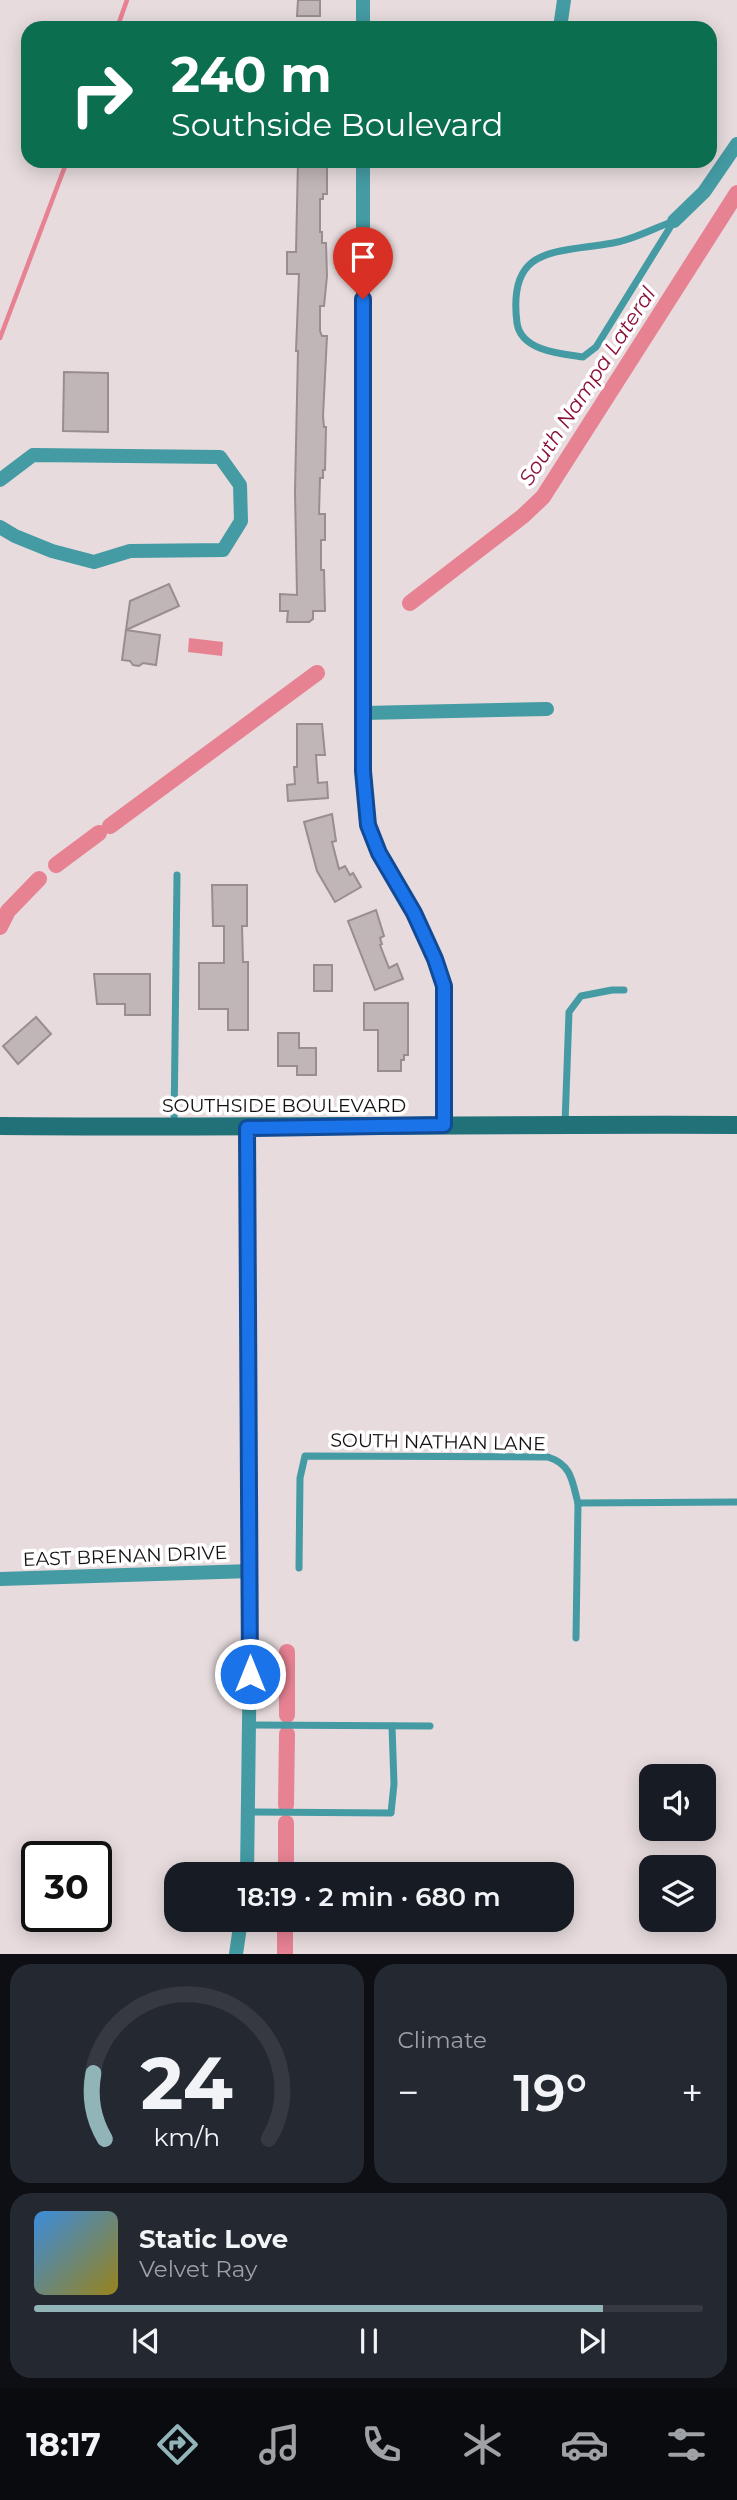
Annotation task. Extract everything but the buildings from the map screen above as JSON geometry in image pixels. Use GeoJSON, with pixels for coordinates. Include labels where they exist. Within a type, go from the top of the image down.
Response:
{"type":"FeatureCollection","features":[{"type":"Feature","properties":{"kind":"main road","name":"SOUTHSIDE BOULEVARD"},"geometry":{"type":"LineString","coordinates":[[0,1126],[247,1128],[737,1125]]}},
{"type":"Feature","properties":{"kind":"street"},"geometry":{"type":"LineString","coordinates":[[363,0],[363,21]]}},
{"type":"Feature","properties":{"kind":"street"},"geometry":{"type":"LineString","coordinates":[[561,21],[564,0]]}},
{"type":"Feature","properties":{"kind":"street"},"geometry":{"type":"LineString","coordinates":[[674,221],[704,192],[737,144]]}},
{"type":"Feature","properties":{"kind":"street"},"geometry":{"type":"LineString","coordinates":[[363,168],[363,771],[368,825],[379,853],[414,913],[444,986],[444,1125]]}},
{"type":"Feature","properties":{"kind":"street"},"geometry":{"type":"LineString","coordinates":[[0,480],[33,456],[220,457],[240,485],[241,521],[223,550],[130,551],[94,562],[52,551],[0,527]]}},
{"type":"Feature","properties":{"kind":"street"},"geometry":{"type":"LineString","coordinates":[[363,713],[547,709]]}},
{"type":"Feature","properties":{"kind":"street"},"geometry":{"type":"LineString","coordinates":[[247,1128],[250,1571],[247,1862]]}},
{"type":"Feature","properties":{"kind":"street","name":"EAST BRENAN DRIVE"},"geometry":{"type":"LineString","coordinates":[[0,1579],[250,1571]]}},
{"type":"Feature","properties":{"kind":"street"},"geometry":{"type":"LineString","coordinates":[[236,1954],[239,1932]]}},
{"type":"Feature","properties":{"kind":"lane"},"geometry":{"type":"LineString","coordinates":[[674,221],[596,347],[583,357],[559,354],[533,345],[518,331],[514,303],[520,275],[532,261],[556,250],[617,243],[674,221]]}},
{"type":"Feature","properties":{"kind":"lane"},"geometry":{"type":"LineString","coordinates":[[174,1127],[177,875]]}},
{"type":"Feature","properties":{"kind":"lane"},"geometry":{"type":"LineString","coordinates":[[565,1124],[569,1012],[581,996],[624,990]]}},
{"type":"Feature","properties":{"kind":"lane","name":"SOUTH NATHAN LANE"},"geometry":{"type":"LineString","coordinates":[[299,1568],[300,1478],[305,1456],[548,1457],[559,1461],[569,1470],[578,1503]]}},
{"type":"Feature","properties":{"kind":"lane"},"geometry":{"type":"LineString","coordinates":[[576,1638],[578,1503],[737,1502]]}},
{"type":"Feature","properties":{"kind":"lane"},"geometry":{"type":"LineString","coordinates":[[249,1726],[430,1726]]}},
{"type":"Feature","properties":{"kind":"lane"},"geometry":{"type":"LineString","coordinates":[[248,1812],[391,1813],[394,1784],[392,1726]]}},
{"type":"Feature","properties":{"kind":"shaded area"},"geometry":{"type":"Polygon","coordinates":[[[189,638],[223,642],[222,656],[188,652],[189,638]]]}},
{"type":"Feature","properties":{"kind":"waterway"},"geometry":{"type":"LineString","coordinates":[[120,21],[127,0]]}},
{"type":"Feature","properties":{"kind":"waterway"},"geometry":{"type":"LineString","coordinates":[[0,338],[64,168]]}},
{"type":"Feature","properties":{"kind":"waterway","name":"South Nampa Lateral"},"geometry":{"type":"LineString","coordinates":[[410,603],[523,516],[543,497],[737,193]]}},
{"type":"Feature","properties":{"kind":"waterway","name":"South Nampa Lateral"},"geometry":{"type":"LineString","coordinates":[[110,826],[317,673]]}},
{"type":"Feature","properties":{"kind":"waterway","name":"South Nampa Lateral"},"geometry":{"type":"LineString","coordinates":[[56,865],[99,833]]}},
{"type":"Feature","properties":{"kind":"waterway","name":"South Nampa Lateral"},"geometry":{"type":"LineString","coordinates":[[0,927],[8,911],[39,879]]}},
{"type":"Feature","properties":{"kind":"waterway"},"geometry":{"type":"LineString","coordinates":[[287,1652],[287,1715]]}},
{"type":"Feature","properties":{"kind":"waterway"},"geometry":{"type":"LineString","coordinates":[[286,1805],[287,1734]]}},
{"type":"Feature","properties":{"kind":"waterway"},"geometry":{"type":"LineString","coordinates":[[286,1823],[286,1862]]}},
{"type":"Feature","properties":{"kind":"waterway"},"geometry":{"type":"LineString","coordinates":[[285,1932],[285,1954]]}},
{"type":"Feature","properties":{"kind":"route"},"geometry":{"type":"LineString","coordinates":[[250,1674],[247,1128],[444,1125],[444,986],[414,913],[379,853],[368,825],[363,771],[363,299]]}}]}
